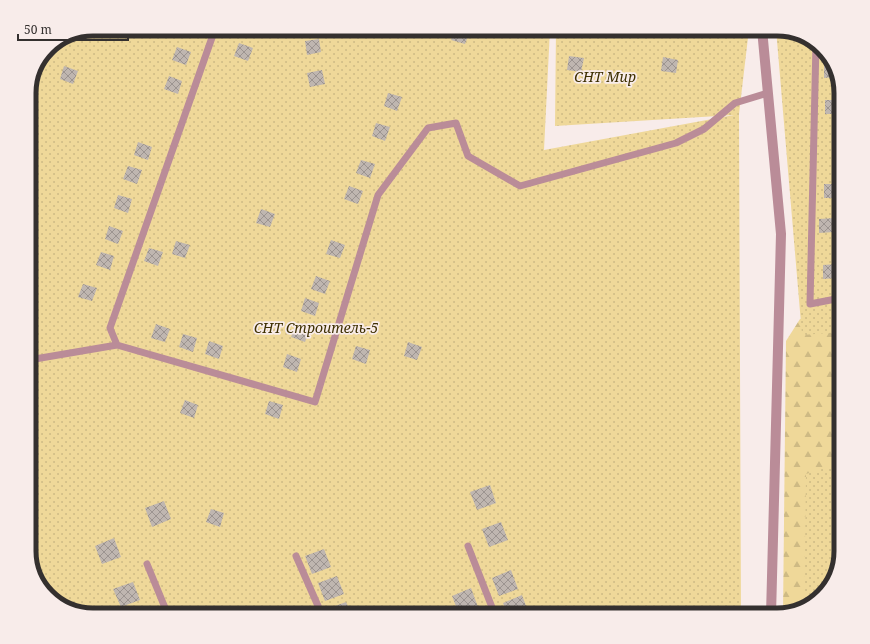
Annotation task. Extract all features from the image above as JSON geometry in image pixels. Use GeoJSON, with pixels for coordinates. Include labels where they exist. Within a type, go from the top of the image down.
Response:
{"type":"FeatureCollection","features":[{"type":"Feature","properties":{"kind":"street"},"geometry":{"type":"LineString","coordinates":[[763,36],[781,234],[771,608]]}},
{"type":"Feature","properties":{"kind":"lane"},"geometry":{"type":"LineString","coordinates":[[117,345],[110,328],[214,36]]}},
{"type":"Feature","properties":{"kind":"lane"},"geometry":{"type":"LineString","coordinates":[[816,51],[810,304],[834,299]]}},
{"type":"Feature","properties":{"kind":"lane"},"geometry":{"type":"LineString","coordinates":[[36,359],[117,345],[315,402],[378,195],[428,128],[456,123],[468,156],[520,186],[676,143],[704,129],[734,103],[768,93]]}},
{"type":"Feature","properties":{"kind":"lane"},"geometry":{"type":"LineString","coordinates":[[468,546],[491,608]]}},
{"type":"Feature","properties":{"kind":"lane"},"geometry":{"type":"LineString","coordinates":[[296,556],[319,608]]}},
{"type":"Feature","properties":{"kind":"lane"},"geometry":{"type":"LineString","coordinates":[[147,564],[165,608]]}},
{"type":"Feature","properties":{"kind":"green space","name":"СНТ Строитель-5"},"geometry":{"type":"Polygon","coordinates":[[[86,36],[550,36],[544,150],[734,115],[555,126],[556,36],[748,36],[739,114],[741,608],[86,608],[65,600],[50,589],[39,569],[36,555],[36,89],[42,68],[55,50],[75,39],[86,36]]]}},
{"type":"Feature","properties":{"kind":"green space"},"geometry":{"type":"Polygon","coordinates":[[[777,36],[795,39],[812,48],[820,55],[831,75],[834,93],[834,333],[802,335],[777,36]]]}},
{"type":"Feature","properties":{"kind":"green space"},"geometry":{"type":"Polygon","coordinates":[[[834,311],[834,558],[826,579],[815,594],[795,605],[783,607],[786,341],[800,319],[834,311]]]}},
{"type":"Feature","properties":{"kind":"green space"},"geometry":{"type":"Polygon","coordinates":[[[834,465],[834,558],[831,569],[822,586],[815,594],[804,601],[806,474],[834,465]]]}},
{"type":"Feature","properties":{"kind":"building"},"geometry":{"type":"Polygon","coordinates":[[[452,36],[468,36],[465,44],[451,40],[452,36]]]}},
{"type":"Feature","properties":{"kind":"building"},"geometry":{"type":"Polygon","coordinates":[[[319,39],[321,52],[307,55],[305,41],[319,39]]]}},
{"type":"Feature","properties":{"kind":"building"},"geometry":{"type":"Polygon","coordinates":[[[239,43],[253,48],[248,61],[234,56],[239,43]]]}},
{"type":"Feature","properties":{"kind":"building"},"geometry":{"type":"Polygon","coordinates":[[[177,47],[191,52],[186,65],[172,60],[177,47]]]}},
{"type":"Feature","properties":{"kind":"building"},"geometry":{"type":"Polygon","coordinates":[[[569,56],[584,58],[581,72],[567,70],[569,56]]]}},
{"type":"Feature","properties":{"kind":"building"},"geometry":{"type":"Polygon","coordinates":[[[663,57],[678,60],[676,73],[661,71],[663,57]]]}},
{"type":"Feature","properties":{"kind":"building"},"geometry":{"type":"Polygon","coordinates":[[[824,64],[826,64],[832,77],[824,78],[824,64]]]}},
{"type":"Feature","properties":{"kind":"building"},"geometry":{"type":"Polygon","coordinates":[[[64,66],[78,71],[73,84],[60,79],[64,66]]]}},
{"type":"Feature","properties":{"kind":"building"},"geometry":{"type":"Polygon","coordinates":[[[322,70],[325,84],[310,87],[307,73],[322,70]]]}},
{"type":"Feature","properties":{"kind":"building"},"geometry":{"type":"Polygon","coordinates":[[[169,76],[182,81],[178,94],[164,89],[169,76]]]}},
{"type":"Feature","properties":{"kind":"building"},"geometry":{"type":"Polygon","coordinates":[[[388,93],[402,97],[397,111],[384,106],[388,93]]]}},
{"type":"Feature","properties":{"kind":"building"},"geometry":{"type":"Polygon","coordinates":[[[825,100],[834,100],[834,114],[825,114],[825,100]]]}},
{"type":"Feature","properties":{"kind":"building"},"geometry":{"type":"Polygon","coordinates":[[[376,123],[390,127],[385,141],[372,136],[376,123]]]}},
{"type":"Feature","properties":{"kind":"building"},"geometry":{"type":"Polygon","coordinates":[[[138,142],[152,147],[148,160],[134,155],[138,142]]]}},
{"type":"Feature","properties":{"kind":"building"},"geometry":{"type":"Polygon","coordinates":[[[361,160],[375,164],[370,178],[356,173],[361,160]]]}},
{"type":"Feature","properties":{"kind":"building"},"geometry":{"type":"Polygon","coordinates":[[[128,166],[142,170],[137,184],[123,179],[128,166]]]}},
{"type":"Feature","properties":{"kind":"building"},"geometry":{"type":"Polygon","coordinates":[[[824,184],[834,184],[834,198],[824,198],[824,184]]]}},
{"type":"Feature","properties":{"kind":"building"},"geometry":{"type":"Polygon","coordinates":[[[349,186],[363,191],[358,204],[344,199],[349,186]]]}},
{"type":"Feature","properties":{"kind":"building"},"geometry":{"type":"Polygon","coordinates":[[[118,195],[132,199],[128,213],[114,208],[118,195]]]}},
{"type":"Feature","properties":{"kind":"building"},"geometry":{"type":"Polygon","coordinates":[[[261,209],[275,214],[270,227],[256,223],[261,209]]]}},
{"type":"Feature","properties":{"kind":"building"},"geometry":{"type":"Polygon","coordinates":[[[834,218],[834,232],[819,233],[819,219],[834,218]]]}},
{"type":"Feature","properties":{"kind":"building"},"geometry":{"type":"Polygon","coordinates":[[[109,226],[123,231],[118,244],[105,239],[109,226]]]}},
{"type":"Feature","properties":{"kind":"building"},"geometry":{"type":"Polygon","coordinates":[[[331,240],[345,245],[340,258],[326,254],[331,240]]]}},
{"type":"Feature","properties":{"kind":"building"},"geometry":{"type":"Polygon","coordinates":[[[176,241],[190,245],[185,258],[172,254],[176,241]]]}},
{"type":"Feature","properties":{"kind":"building"},"geometry":{"type":"Polygon","coordinates":[[[149,248],[163,252],[158,266],[144,261],[149,248]]]}},
{"type":"Feature","properties":{"kind":"building"},"geometry":{"type":"Polygon","coordinates":[[[101,252],[114,256],[110,270],[96,265],[101,252]]]}},
{"type":"Feature","properties":{"kind":"building"},"geometry":{"type":"Polygon","coordinates":[[[834,264],[834,278],[823,279],[823,265],[834,264]]]}},
{"type":"Feature","properties":{"kind":"building"},"geometry":{"type":"Polygon","coordinates":[[[316,276],[330,281],[325,294],[311,289],[316,276]]]}},
{"type":"Feature","properties":{"kind":"building"},"geometry":{"type":"Polygon","coordinates":[[[83,284],[97,288],[92,301],[78,297],[83,284]]]}},
{"type":"Feature","properties":{"kind":"building"},"geometry":{"type":"Polygon","coordinates":[[[305,298],[319,303],[315,316],[301,311],[305,298]]]}},
{"type":"Feature","properties":{"kind":"building"},"geometry":{"type":"Polygon","coordinates":[[[156,324],[170,329],[165,342],[151,338],[156,324]]]}},
{"type":"Feature","properties":{"kind":"building"},"geometry":{"type":"Polygon","coordinates":[[[296,324],[310,329],[305,342],[291,337],[296,324]]]}},
{"type":"Feature","properties":{"kind":"building"},"geometry":{"type":"Polygon","coordinates":[[[183,334],[197,338],[193,352],[179,347],[183,334]]]}},
{"type":"Feature","properties":{"kind":"building"},"geometry":{"type":"Polygon","coordinates":[[[209,341],[223,346],[219,359],[205,354],[209,341]]]}},
{"type":"Feature","properties":{"kind":"building"},"geometry":{"type":"Polygon","coordinates":[[[408,342],[422,347],[417,360],[404,356],[408,342]]]}},
{"type":"Feature","properties":{"kind":"building"},"geometry":{"type":"Polygon","coordinates":[[[356,346],[370,350],[366,364],[352,359],[356,346]]]}},
{"type":"Feature","properties":{"kind":"building"},"geometry":{"type":"Polygon","coordinates":[[[287,354],[301,359],[297,372],[283,367],[287,354]]]}},
{"type":"Feature","properties":{"kind":"building"},"geometry":{"type":"Polygon","coordinates":[[[185,400],[198,405],[194,418],[180,413],[185,400]]]}},
{"type":"Feature","properties":{"kind":"building"},"geometry":{"type":"Polygon","coordinates":[[[269,401],[283,405],[279,419],[265,414],[269,401]]]}},
{"type":"Feature","properties":{"kind":"building"},"geometry":{"type":"Polygon","coordinates":[[[490,485],[496,503],[477,510],[470,492],[490,485]]]}},
{"type":"Feature","properties":{"kind":"building"},"geometry":{"type":"Polygon","coordinates":[[[164,501],[171,519],[152,527],[145,508],[164,501]]]}},
{"type":"Feature","properties":{"kind":"building"},"geometry":{"type":"Polygon","coordinates":[[[211,509],[224,513],[220,527],[206,522],[211,509]]]}},
{"type":"Feature","properties":{"kind":"building"},"geometry":{"type":"Polygon","coordinates":[[[501,522],[508,540],[489,547],[482,529],[501,522]]]}},
{"type":"Feature","properties":{"kind":"building"},"geometry":{"type":"Polygon","coordinates":[[[114,538],[121,557],[102,564],[95,546],[114,538]]]}},
{"type":"Feature","properties":{"kind":"building"},"geometry":{"type":"Polygon","coordinates":[[[324,549],[331,567],[312,574],[305,556],[324,549]]]}},
{"type":"Feature","properties":{"kind":"building"},"geometry":{"type":"Polygon","coordinates":[[[511,570],[518,589],[499,596],[492,578],[511,570]]]}},
{"type":"Feature","properties":{"kind":"building"},"geometry":{"type":"Polygon","coordinates":[[[337,576],[344,594],[325,601],[318,583],[337,576]]]}},
{"type":"Feature","properties":{"kind":"building"},"geometry":{"type":"Polygon","coordinates":[[[133,582],[140,600],[121,607],[113,589],[133,582]]]}},
{"type":"Feature","properties":{"kind":"building"},"geometry":{"type":"Polygon","coordinates":[[[471,588],[478,607],[457,608],[452,596],[471,588]]]}},
{"type":"Feature","properties":{"kind":"building"},"geometry":{"type":"Polygon","coordinates":[[[522,595],[527,608],[505,608],[503,603],[522,595]]]}},
{"type":"Feature","properties":{"kind":"building"},"geometry":{"type":"Polygon","coordinates":[[[346,602],[349,608],[330,608],[346,602]]]}},
{"type":"Feature","properties":{"kind":"park label","name":"СНТ Мир"},"geometry":{"type":"Point","coordinates":[605,76]}}]}
